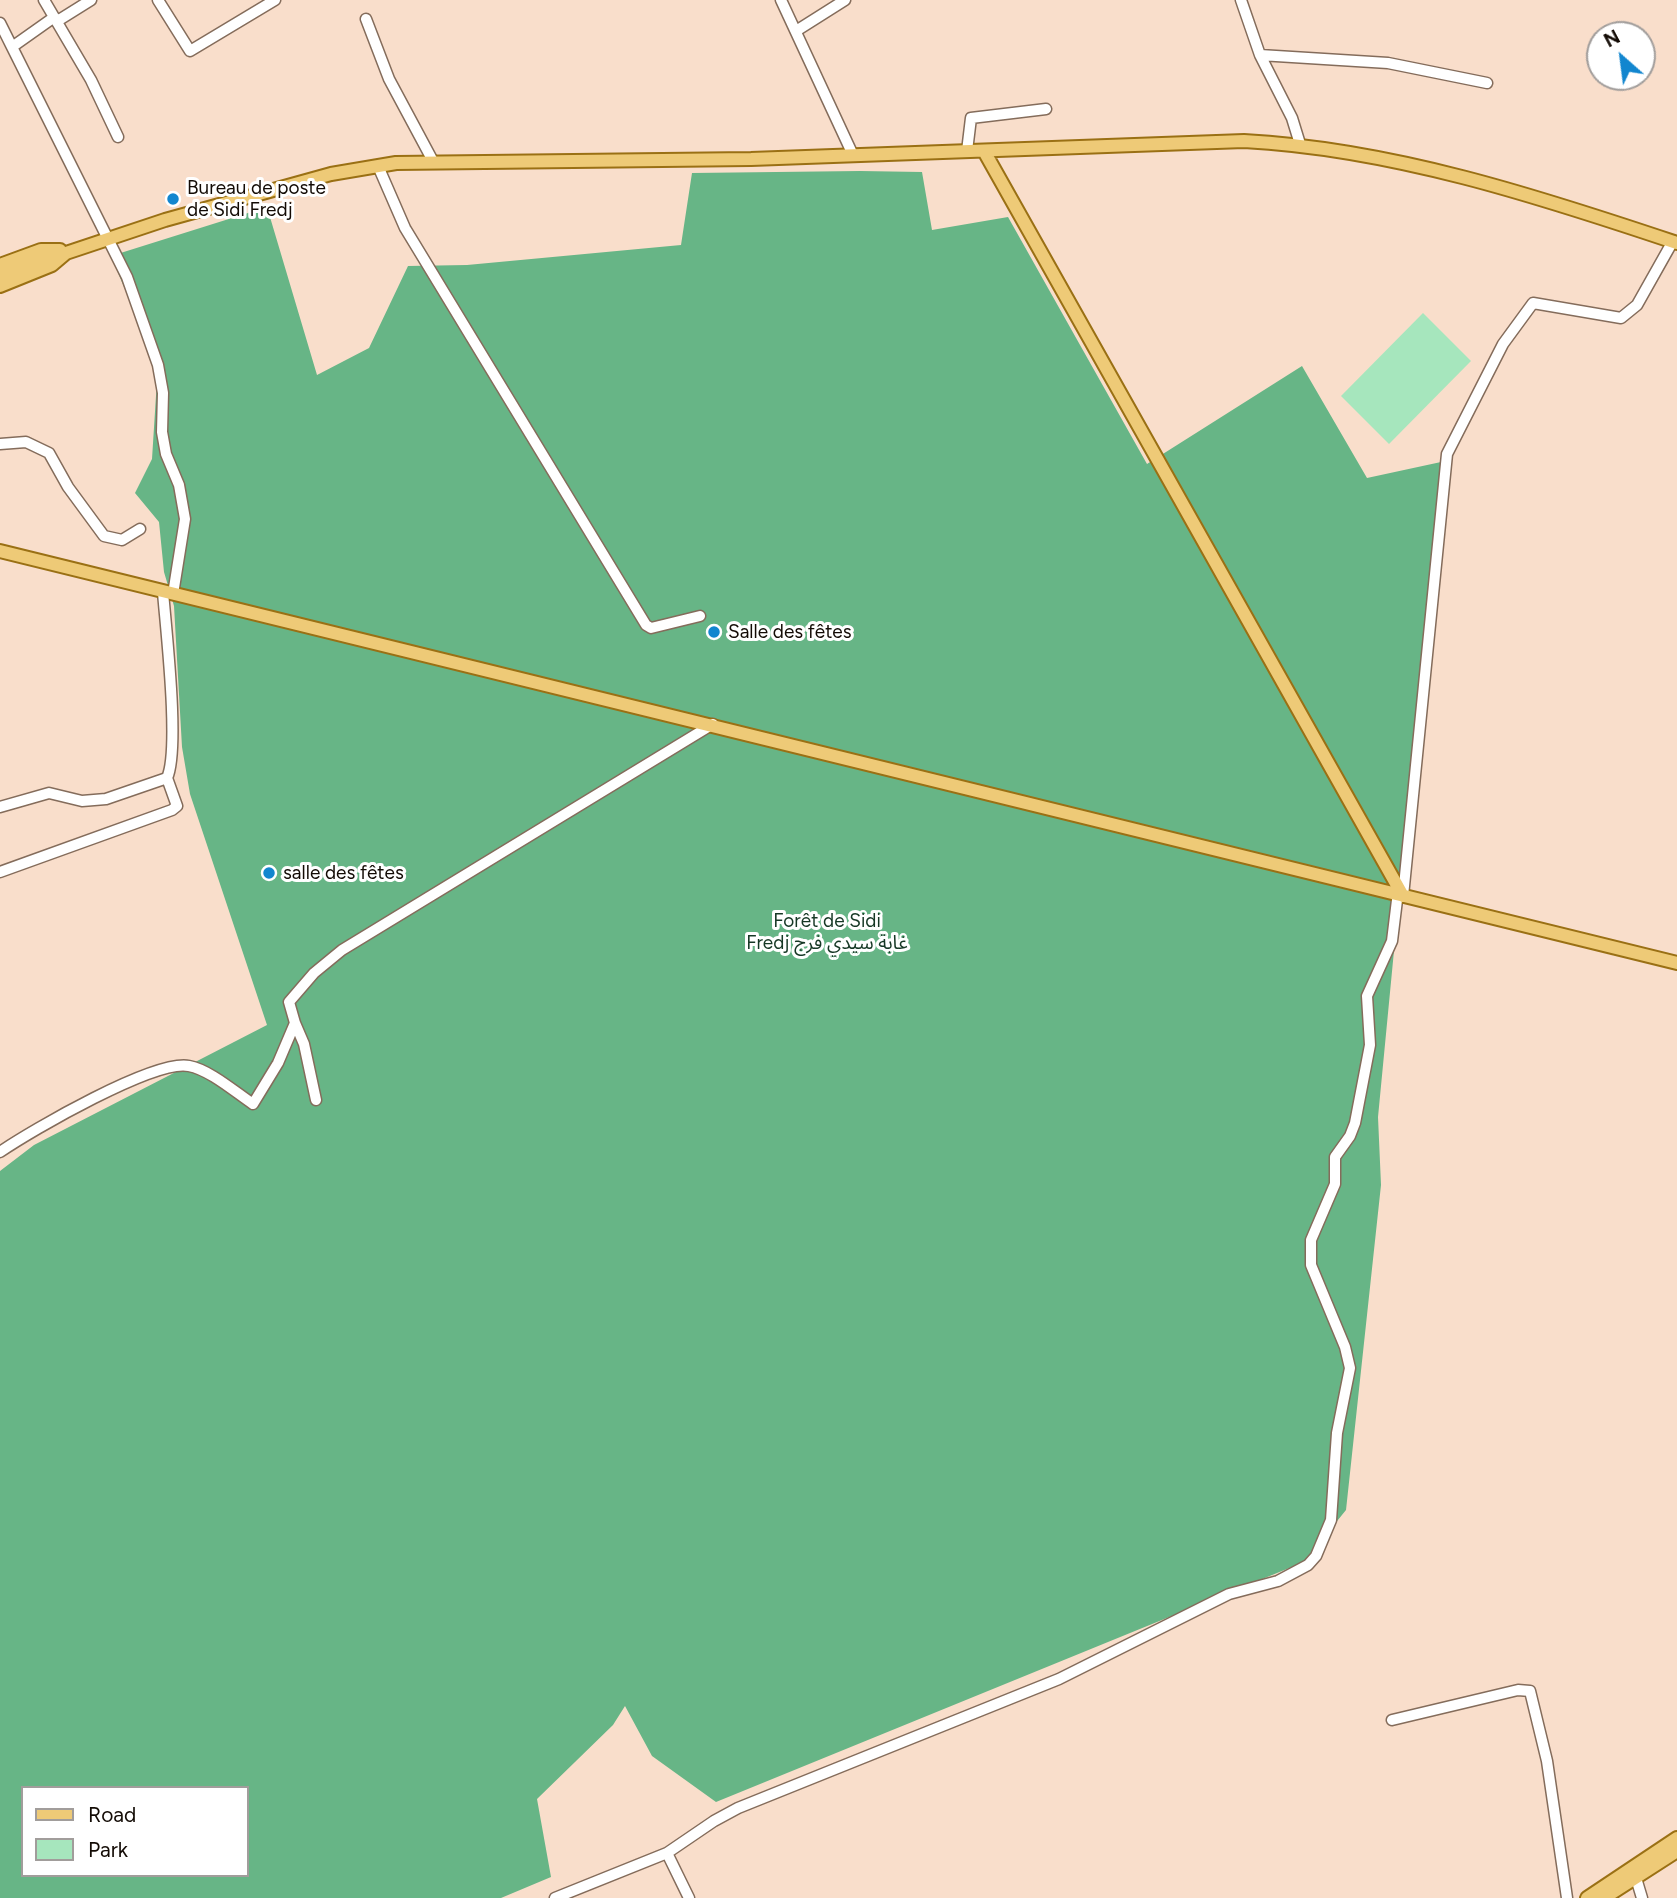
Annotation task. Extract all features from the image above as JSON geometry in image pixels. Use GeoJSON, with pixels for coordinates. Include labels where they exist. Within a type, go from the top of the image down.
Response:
{"type":"FeatureCollection","features":[{"type":"Feature","properties":{"kind":"main road"},"geometry":{"type":"LineString","coordinates":[[0,275],[108,238],[331,174],[378,166],[853,155],[1244,141],[1300,144],[1443,173],[1562,203],[1675,242]]}},
{"type":"Feature","properties":{"kind":"main road"},"geometry":{"type":"LineString","coordinates":[[984,150],[1400,898]]}},
{"type":"Feature","properties":{"kind":"main road"},"geometry":{"type":"LineString","coordinates":[[0,265],[41,250],[67,251]]}},
{"type":"Feature","properties":{"kind":"main road"},"geometry":{"type":"LineString","coordinates":[[0,286],[52,265],[67,251]]}},
{"type":"Feature","properties":{"kind":"main road"},"geometry":{"type":"LineString","coordinates":[[0,551],[713,724],[1400,898],[1677,963]]}},
{"type":"Feature","properties":{"kind":"main road"},"geometry":{"type":"LineString","coordinates":[[1587,1898],[1677,1838]]}},
{"type":"Feature","properties":{"kind":"main road"},"geometry":{"type":"LineString","coordinates":[[1604,1898],[1677,1851]]}},
{"type":"Feature","properties":{"kind":"street"},"geometry":{"type":"LineString","coordinates":[[44,0],[91,80],[118,137]]}},
{"type":"Feature","properties":{"kind":"street"},"geometry":{"type":"LineString","coordinates":[[53,18],[59,20],[91,0]]}},
{"type":"Feature","properties":{"kind":"street"},"geometry":{"type":"LineString","coordinates":[[158,0],[190,51],[275,0]]}},
{"type":"Feature","properties":{"kind":"street"},"geometry":{"type":"LineString","coordinates":[[781,0],[853,155]]}},
{"type":"Feature","properties":{"kind":"street"},"geometry":{"type":"LineString","coordinates":[[796,30],[845,0]]}},
{"type":"Feature","properties":{"kind":"street"},"geometry":{"type":"LineString","coordinates":[[1241,0],[1260,55],[1292,118],[1300,144]]}},
{"type":"Feature","properties":{"kind":"street"},"geometry":{"type":"LineString","coordinates":[[12,47],[53,18]]}},
{"type":"Feature","properties":{"kind":"street"},"geometry":{"type":"LineString","coordinates":[[366,19],[389,79],[434,163]]}},
{"type":"Feature","properties":{"kind":"street"},"geometry":{"type":"LineString","coordinates":[[0,23],[108,238],[144,319],[163,393],[162,432],[166,454],[179,485],[185,519],[168,593],[172,768],[167,778],[106,799],[82,801],[49,793],[0,807]]}},
{"type":"Feature","properties":{"kind":"street"},"geometry":{"type":"LineString","coordinates":[[1260,55],[1388,63],[1487,83]]}},
{"type":"Feature","properties":{"kind":"street"},"geometry":{"type":"LineString","coordinates":[[967,151],[971,118],[1046,108]]}},
{"type":"Feature","properties":{"kind":"street"},"geometry":{"type":"LineString","coordinates":[[378,166],[405,228],[646,625],[651,628],[700,616]]}},
{"type":"Feature","properties":{"kind":"street"},"geometry":{"type":"LineString","coordinates":[[555,1898],[667,1853],[713,1821],[738,1808],[1059,1679],[1229,1594],[1295,1574],[1316,1556],[1331,1520],[1337,1433],[1350,1368],[1345,1347],[1311,1265],[1311,1240],[1335,1184],[1335,1157],[1355,1123],[1370,1051],[1367,996],[1392,941],[1400,898],[1447,454],[1503,344],[1533,303],[1621,318],[1637,305],[1675,242]]}},
{"type":"Feature","properties":{"kind":"street"},"geometry":{"type":"LineString","coordinates":[[0,444],[26,442],[49,453],[68,487],[104,536],[122,540],[140,529]]}},
{"type":"Feature","properties":{"kind":"street"},"geometry":{"type":"LineString","coordinates":[[316,1100],[304,1044],[289,1002],[314,973],[342,950],[713,724]]}},
{"type":"Feature","properties":{"kind":"street"},"geometry":{"type":"LineString","coordinates":[[2,868],[172,810],[177,806],[167,778]]}},
{"type":"Feature","properties":{"kind":"street"},"geometry":{"type":"LineString","coordinates":[[0,1152],[116,1086],[171,1065],[191,1066],[253,1104],[278,1063],[295,1023]]}},
{"type":"Feature","properties":{"kind":"street"},"geometry":{"type":"LineString","coordinates":[[1392,1720],[1518,1690],[1530,1691],[1547,1761],[1567,1898]]}},
{"type":"Feature","properties":{"kind":"street"},"geometry":{"type":"LineString","coordinates":[[667,1853],[689,1898]]}},
{"type":"Feature","properties":{"kind":"street"},"geometry":{"type":"LineString","coordinates":[[1636,1878],[1642,1898]]}},
{"type":"Feature","properties":{"kind":"green space","name":"Forêt de Sidi Fredj غابة سيدي فرج"},"geometry":{"type":"Polygon","coordinates":[[[922,172],[932,230],[1008,217],[1147,464],[1302,366],[1367,478],[1441,462],[1378,1117],[1381,1185],[1346,1510],[1304,1562],[716,1802],[652,1756],[625,1706],[613,1725],[537,1799],[551,1877],[501,1898],[0,1898],[0,1171],[34,1145],[267,1025],[190,794],[182,747],[174,606],[164,572],[159,522],[135,493],[152,459],[157,380],[145,337],[111,256],[267,207],[317,375],[369,348],[408,266],[467,265],[681,245],[692,173],[922,172]]]}},
{"type":"Feature","properties":{"kind":"green space"},"geometry":{"type":"Polygon","coordinates":[[[1423,313],[1471,361],[1389,444],[1341,396],[1423,313]]]}},
{"type":"Feature","properties":{"kind":"place","name":"Bureau de poste de Sidi Fredj"},"geometry":{"type":"Point","coordinates":[173,199]}},
{"type":"Feature","properties":{"kind":"place","name":"Salle des fêtes"},"geometry":{"type":"Point","coordinates":[714,632]}},
{"type":"Feature","properties":{"kind":"place","name":"salle des fêtes"},"geometry":{"type":"Point","coordinates":[269,873]}}]}
